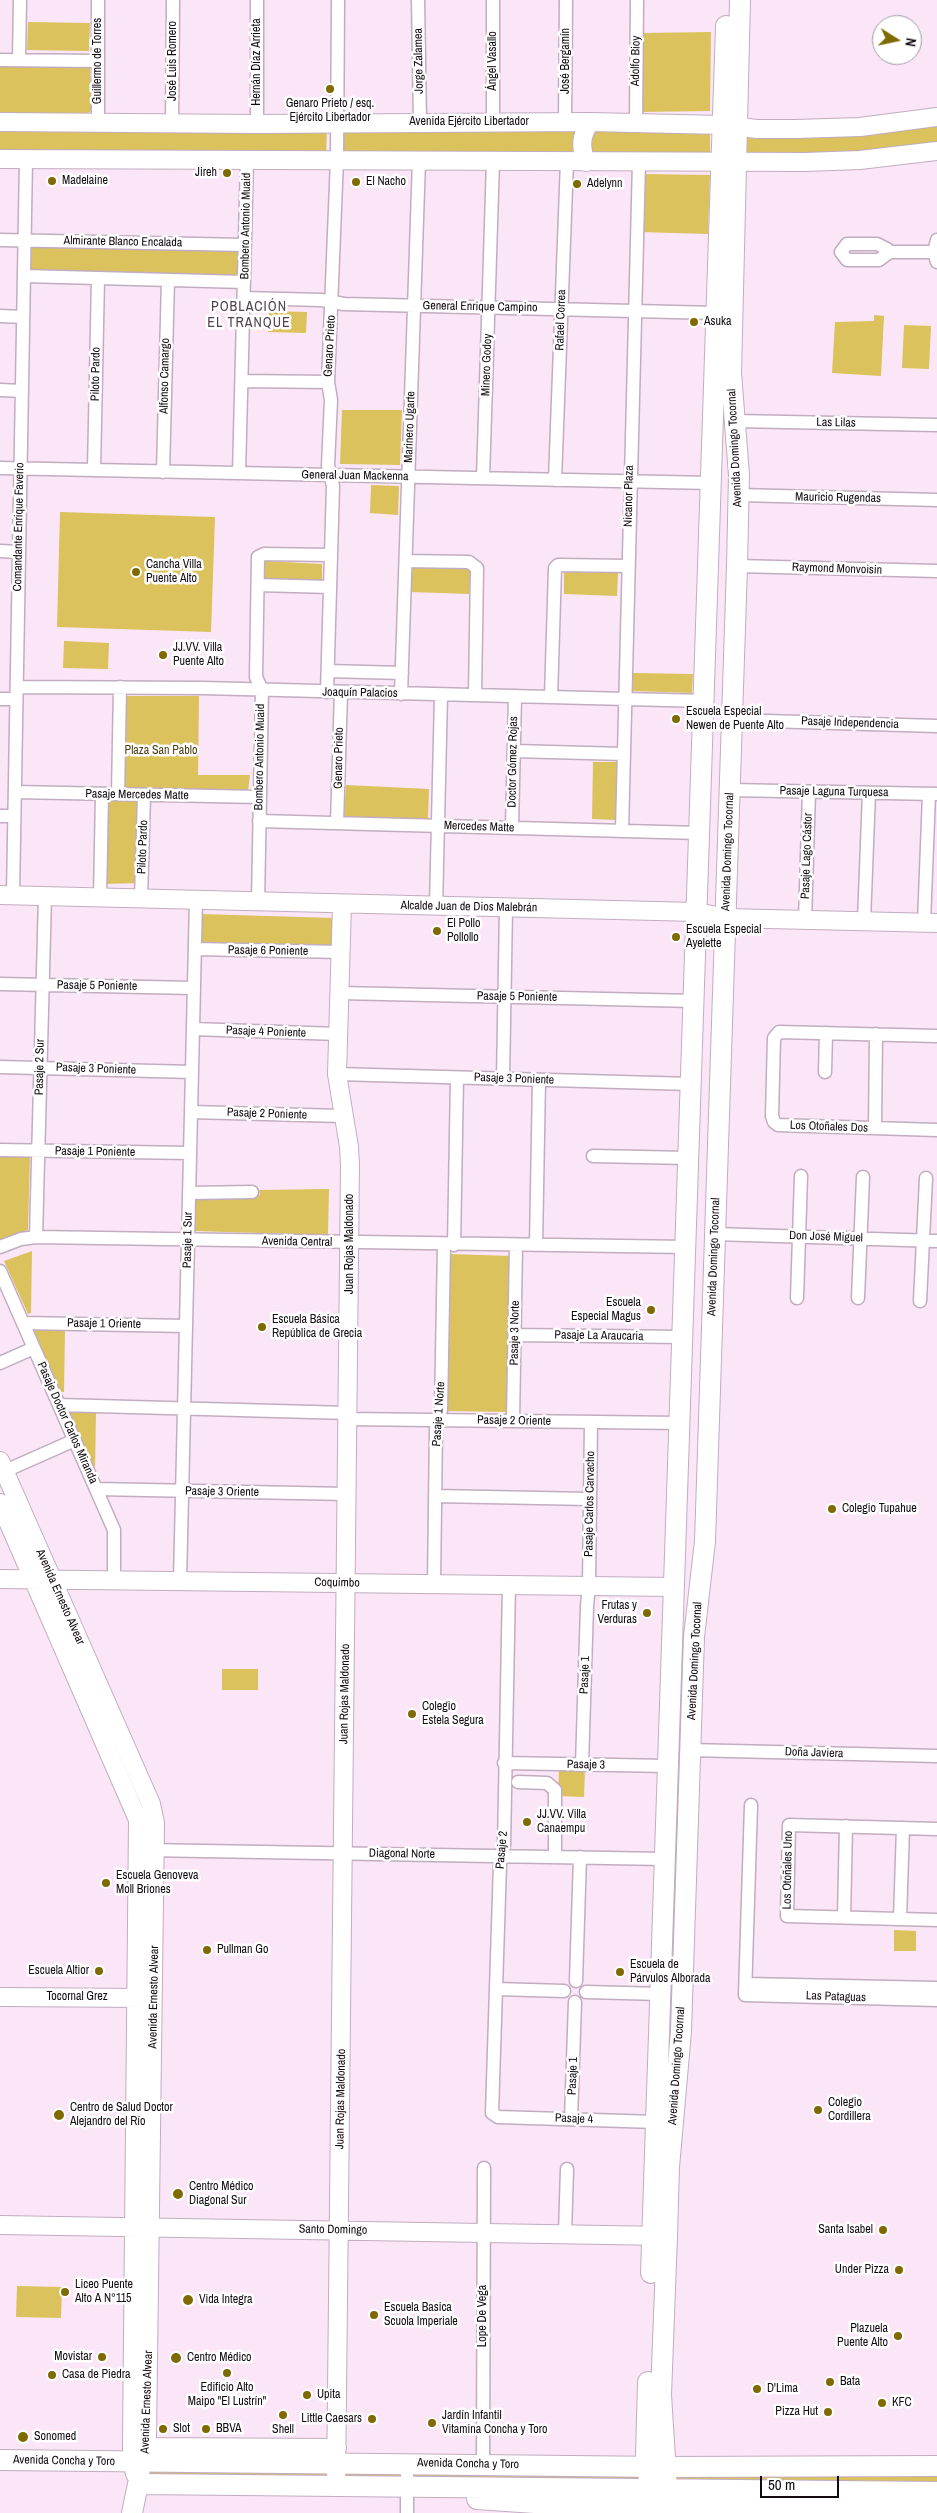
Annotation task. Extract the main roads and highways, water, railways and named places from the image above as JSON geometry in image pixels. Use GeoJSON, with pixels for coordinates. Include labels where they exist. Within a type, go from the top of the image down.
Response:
{"type":"FeatureCollection","features":[{"type":"Feature","properties":{"kind":"main road","name":"Avenida Domingo Tocornal"},"geometry":{"type":"LineString","coordinates":[[727,0],[730,126]]}},
{"type":"Feature","properties":{"kind":"main road","name":"Avenida Domingo Tocornal"},"geometry":{"type":"LineString","coordinates":[[660,2235],[669,2167],[678,2071],[694,1637],[705,1542],[739,495],[731,364],[729,162],[740,0]]}},
{"type":"Feature","properties":{"kind":"main road","name":"Avenida Domingo Tocornal"},"geometry":{"type":"LineString","coordinates":[[659,2502],[656,2467],[660,2235],[656,2122],[716,313],[729,162]]}},
{"type":"Feature","properties":{"kind":"main road"},"geometry":{"type":"LineString","coordinates":[[709,528],[722,540],[729,541],[738,537]]}},
{"type":"Feature","properties":{"kind":"main road"},"geometry":{"type":"LineString","coordinates":[[688,1158],[698,1150],[705,1149],[717,1161]]}},
{"type":"Feature","properties":{"kind":"main road"},"geometry":{"type":"LineString","coordinates":[[683,1328],[712,1320]]}},
{"type":"Feature","properties":{"kind":"main road"},"geometry":{"type":"LineString","coordinates":[[667,1803],[688,1813]]}},
{"type":"Feature","properties":{"kind":"main road"},"geometry":{"type":"LineString","coordinates":[[666,1823],[688,1813]]}},
{"type":"Feature","properties":{"kind":"main road"},"geometry":{"type":"LineString","coordinates":[[662,1951],[673,1954],[683,1952]]}},
{"type":"Feature","properties":{"kind":"main road"},"geometry":{"type":"LineString","coordinates":[[658,2070],[668,2073],[678,2071]]}},
{"type":"Feature","properties":{"kind":"main road","name":"Avenida Concha y Toro"},"geometry":{"type":"LineString","coordinates":[[0,2460],[141,2456],[337,2456],[406,2464],[656,2467],[937,2466]]}},
{"type":"Feature","properties":{"kind":"main road","name":"Avenida Concha y Toro"},"geometry":{"type":"LineString","coordinates":[[132,2513],[138,2484],[415,2487],[462,2497],[494,2501],[659,2502],[937,2511]]}},
{"type":"Feature","properties":{"kind":"main road"},"geometry":{"type":"LineString","coordinates":[[830,2491],[894,2510]]}},
{"type":"Feature","properties":{"kind":"main road","name":"Avenida Concha y Toro"},"geometry":{"type":"LineString","coordinates":[[659,2502],[830,2491],[937,2492]]}},
{"type":"Feature","properties":{"kind":"place","name":"Genaro Prieto / esq. Ejército Libertador"},"geometry":{"type":"Point","coordinates":[330,89]}},
{"type":"Feature","properties":{"kind":"place","name":"Jireh"},"geometry":{"type":"Point","coordinates":[227,173]}},
{"type":"Feature","properties":{"kind":"place","name":"Madelaine"},"geometry":{"type":"Point","coordinates":[52,181]}},
{"type":"Feature","properties":{"kind":"place","name":"El Nacho"},"geometry":{"type":"Point","coordinates":[356,182]}},
{"type":"Feature","properties":{"kind":"place","name":"Adelynn"},"geometry":{"type":"Point","coordinates":[577,184]}},
{"type":"Feature","properties":{"kind":"place","name":"Asuka"},"geometry":{"type":"Point","coordinates":[694,322]}},
{"type":"Feature","properties":{"kind":"place","name":"Cancha Villa Puente Alto"},"geometry":{"type":"Point","coordinates":[136,572]}},
{"type":"Feature","properties":{"kind":"place","name":"JJ.VV. Villa Puente Alto"},"geometry":{"type":"Point","coordinates":[163,655]}},
{"type":"Feature","properties":{"kind":"place","name":"Escuela Especial Newen de Puente Alto"},"geometry":{"type":"Point","coordinates":[676,719]}},
{"type":"Feature","properties":{"kind":"place","name":"El Pollo Pollollo"},"geometry":{"type":"Point","coordinates":[437,931]}},
{"type":"Feature","properties":{"kind":"place","name":"Escuela Especial Ayelette"},"geometry":{"type":"Point","coordinates":[676,937]}},
{"type":"Feature","properties":{"kind":"place","name":"Escuela Especial Magus"},"geometry":{"type":"Point","coordinates":[651,1310]}},
{"type":"Feature","properties":{"kind":"place","name":"Escuela Básica República de Grecia"},"geometry":{"type":"Point","coordinates":[262,1327]}},
{"type":"Feature","properties":{"kind":"place","name":"Colegio Tupahue"},"geometry":{"type":"Point","coordinates":[832,1509]}},
{"type":"Feature","properties":{"kind":"place","name":"Frutas y Verduras"},"geometry":{"type":"Point","coordinates":[647,1613]}},
{"type":"Feature","properties":{"kind":"place","name":"Colegio Estela Segura"},"geometry":{"type":"Point","coordinates":[412,1714]}},
{"type":"Feature","properties":{"kind":"place","name":"JJ.VV. Villa Canaempu"},"geometry":{"type":"Point","coordinates":[527,1822]}},
{"type":"Feature","properties":{"kind":"place","name":"Escuela Genoveva Moll Briones"},"geometry":{"type":"Point","coordinates":[106,1883]}},
{"type":"Feature","properties":{"kind":"place","name":"Pullman Go"},"geometry":{"type":"Point","coordinates":[207,1950]}},
{"type":"Feature","properties":{"kind":"place","name":"Escuela Altior"},"geometry":{"type":"Point","coordinates":[99,1971]}},
{"type":"Feature","properties":{"kind":"place","name":"Escuela de Párvulos Alborada"},"geometry":{"type":"Point","coordinates":[620,1972]}},
{"type":"Feature","properties":{"kind":"place","name":"Colegio Cordillera"},"geometry":{"type":"Point","coordinates":[818,2110]}},
{"type":"Feature","properties":{"kind":"place","name":"Centro de Salud Doctor Alejandro del Río"},"geometry":{"type":"Point","coordinates":[59,2115]}},
{"type":"Feature","properties":{"kind":"place","name":"Centro Médico Diagonal Sur"},"geometry":{"type":"Point","coordinates":[178,2194]}},
{"type":"Feature","properties":{"kind":"place","name":"Santa Isabel"},"geometry":{"type":"Point","coordinates":[883,2230]}},
{"type":"Feature","properties":{"kind":"place","name":"Under Pizza"},"geometry":{"type":"Point","coordinates":[899,2270]}},
{"type":"Feature","properties":{"kind":"place","name":"Liceo Puente Alto A N°115"},"geometry":{"type":"Point","coordinates":[65,2292]}},
{"type":"Feature","properties":{"kind":"place","name":"Vida Integra"},"geometry":{"type":"Point","coordinates":[188,2300]}},
{"type":"Feature","properties":{"kind":"place","name":"Escuela Basica Scuola Imperiale"},"geometry":{"type":"Point","coordinates":[374,2315]}},
{"type":"Feature","properties":{"kind":"place","name":"Plazuela Puente Alto"},"geometry":{"type":"Point","coordinates":[898,2336]}},
{"type":"Feature","properties":{"kind":"place","name":"Movistar"},"geometry":{"type":"Point","coordinates":[102,2357]}},
{"type":"Feature","properties":{"kind":"place","name":"Centro Médico"},"geometry":{"type":"Point","coordinates":[176,2358]}},
{"type":"Feature","properties":{"kind":"place","name":"Edificio Alto Maipo \"El Lustrín\""},"geometry":{"type":"Point","coordinates":[227,2373]}},
{"type":"Feature","properties":{"kind":"place","name":"Casa de Piedra"},"geometry":{"type":"Point","coordinates":[52,2375]}},
{"type":"Feature","properties":{"kind":"place","name":"Bata"},"geometry":{"type":"Point","coordinates":[830,2382]}},
{"type":"Feature","properties":{"kind":"place","name":"D'Lima"},"geometry":{"type":"Point","coordinates":[757,2389]}},
{"type":"Feature","properties":{"kind":"place","name":"Upita"},"geometry":{"type":"Point","coordinates":[307,2395]}},
{"type":"Feature","properties":{"kind":"place","name":"KFC"},"geometry":{"type":"Point","coordinates":[882,2403]}},
{"type":"Feature","properties":{"kind":"place","name":"Pizza Hut"},"geometry":{"type":"Point","coordinates":[828,2412]}},
{"type":"Feature","properties":{"kind":"place","name":"Shell"},"geometry":{"type":"Point","coordinates":[283,2415]}},
{"type":"Feature","properties":{"kind":"place","name":"Little Caesars"},"geometry":{"type":"Point","coordinates":[372,2419]}},
{"type":"Feature","properties":{"kind":"place","name":"Jardín Infantil Vitamina Concha y Toro"},"geometry":{"type":"Point","coordinates":[432,2423]}},
{"type":"Feature","properties":{"kind":"place","name":"Slot"},"geometry":{"type":"Point","coordinates":[163,2429]}},
{"type":"Feature","properties":{"kind":"place","name":"BBVA"},"geometry":{"type":"Point","coordinates":[206,2429]}},
{"type":"Feature","properties":{"kind":"place","name":"Sonomed"},"geometry":{"type":"Point","coordinates":[23,2437]}},
{"type":"Feature","properties":{"kind":"district","name":"POBLACIÓN EL TRANQUE"},"geometry":{"type":"Point","coordinates":[249,316]}},
{"type":"Feature","properties":{"kind":"park label","name":"Plaza San Pablo"},"geometry":{"type":"Point","coordinates":[161,751]}}]}
